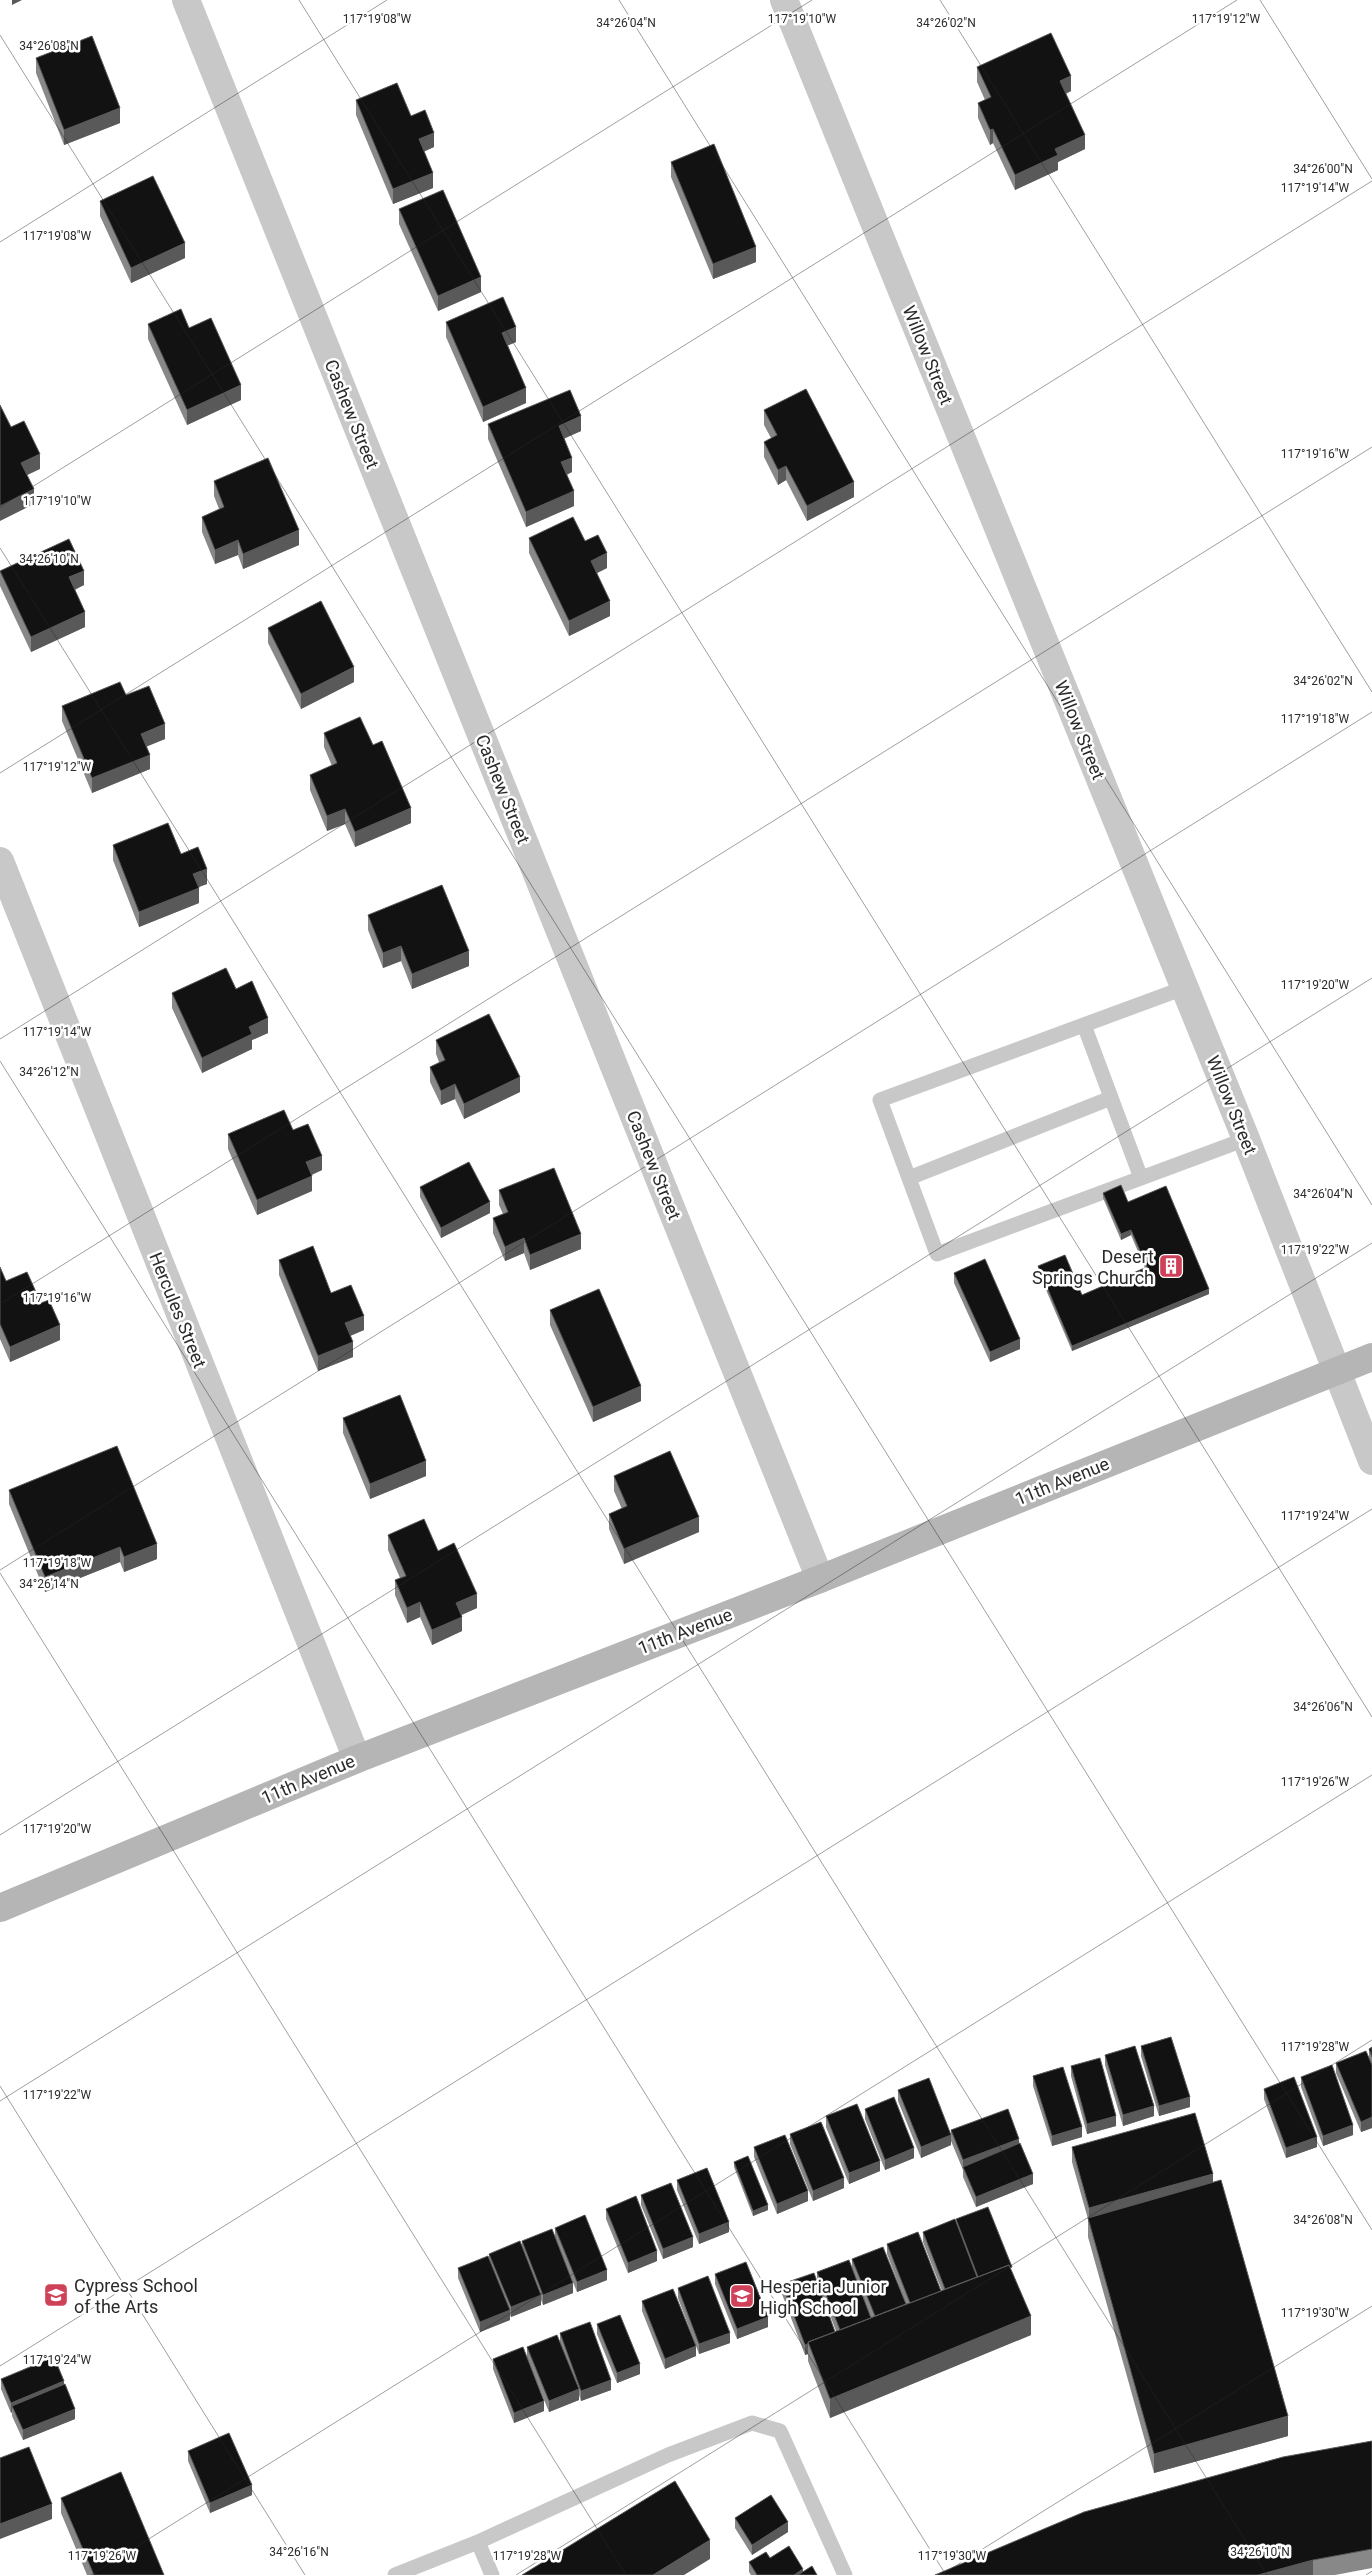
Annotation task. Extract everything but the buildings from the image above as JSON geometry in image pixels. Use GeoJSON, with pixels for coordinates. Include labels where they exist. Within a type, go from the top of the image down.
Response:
{"type":"FeatureCollection","features":[{"type":"Feature","properties":{"kind":"main road","name":"11th Avenue"},"geometry":{"type":"LineString","coordinates":[[0,1908],[357,1759],[820,1579],[1372,1357]]}},
{"type":"Feature","properties":{"kind":"street","name":"Cashew Street"},"geometry":{"type":"LineString","coordinates":[[186,0],[820,1579]]}},
{"type":"Feature","properties":{"kind":"street","name":"Willow Street"},"geometry":{"type":"LineString","coordinates":[[784,0],[1246,1140],[1372,1462]]}},
{"type":"Feature","properties":{"kind":"street","name":"Hercules Street"},"geometry":{"type":"LineString","coordinates":[[0,861],[357,1759]]}},
{"type":"Feature","properties":{"kind":"lane"},"geometry":{"type":"LineString","coordinates":[[1184,988],[880,1100],[937,1254],[1246,1140]]}},
{"type":"Feature","properties":{"kind":"lane"},"geometry":{"type":"LineString","coordinates":[[1084,1025],[1141,1178]]}},
{"type":"Feature","properties":{"kind":"lane"},"geometry":{"type":"LineString","coordinates":[[909,1178],[1111,1098]]}},
{"type":"Feature","properties":{"kind":"lane"},"geometry":{"type":"LineString","coordinates":[[395,2575],[478,2542],[668,2455],[752,2423],[780,2432],[845,2575]]}},
{"type":"Feature","properties":{"kind":"lane"},"geometry":{"type":"LineString","coordinates":[[478,2542],[492,2575]]}},
{"type":"Feature","properties":{"kind":"place","name":"Desert Springs Church"},"geometry":{"type":"Point","coordinates":[1171,1266]}},
{"type":"Feature","properties":{"kind":"place","name":"Cypress School of the Arts"},"geometry":{"type":"Point","coordinates":[56,2295]}},
{"type":"Feature","properties":{"kind":"place","name":"Hesperia Junior High School"},"geometry":{"type":"Point","coordinates":[742,2296]}}]}
